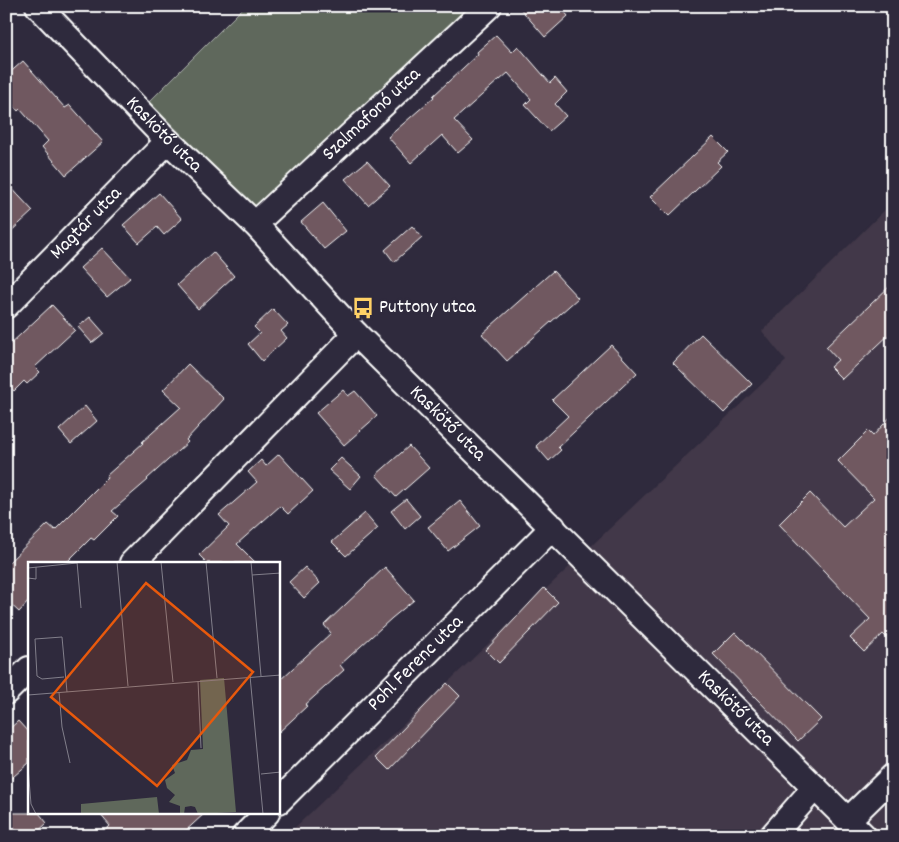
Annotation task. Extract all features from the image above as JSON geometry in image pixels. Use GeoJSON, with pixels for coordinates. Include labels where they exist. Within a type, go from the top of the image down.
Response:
{"type":"FeatureCollection","features":[{"type":"Feature","properties":{"kind":"street","name":"Kaskötő utca"},"geometry":{"type":"LineString","coordinates":[[38,6],[168,141],[255,224],[356,334],[856,828]]}},
{"type":"Feature","properties":{"kind":"street","name":"Szalmafonó utca"},"geometry":{"type":"LineString","coordinates":[[255,224],[489,6]]}},
{"type":"Feature","properties":{"kind":"street","name":"Magtár utca"},"geometry":{"type":"LineString","coordinates":[[6,306],[168,141]]}},
{"type":"Feature","properties":{"kind":"street"},"geometry":{"type":"LineString","coordinates":[[133,562],[356,334]]}},
{"type":"Feature","properties":{"kind":"street","name":"Pohl Ferenc utca"},"geometry":{"type":"LineString","coordinates":[[280,800],[553,527]]}},
{"type":"Feature","properties":{"kind":"street"},"geometry":{"type":"LineString","coordinates":[[6,692],[28,670]]}},
{"type":"Feature","properties":{"kind":"street"},"geometry":{"type":"LineString","coordinates":[[856,828],[893,776]]}},
{"type":"Feature","properties":{"kind":"street"},"geometry":{"type":"LineString","coordinates":[[772,836],[815,787]]}},
{"type":"Feature","properties":{"kind":"street"},"geometry":{"type":"LineString","coordinates":[[244,836],[265,814]]}},
{"type":"Feature","properties":{"kind":"shaded area"},"geometry":{"type":"Polygon","coordinates":[[[893,202],[893,836],[286,836],[786,361],[762,331],[893,202]]]}},
{"type":"Feature","properties":{"kind":"green space"},"geometry":{"type":"Polygon","coordinates":[[[245,6],[473,6],[246,215],[141,110],[245,6]]]}},
{"type":"Feature","properties":{"kind":"building"},"geometry":{"type":"Polygon","coordinates":[[[518,6],[560,6],[568,16],[545,37],[518,6]]]}},
{"type":"Feature","properties":{"kind":"building"},"geometry":{"type":"Polygon","coordinates":[[[496,35],[512,52],[518,46],[550,83],[555,78],[567,92],[555,104],[566,116],[549,131],[525,105],[531,99],[508,73],[454,120],[473,140],[458,153],[442,135],[411,163],[388,137],[434,97],[496,35]]]}},
{"type":"Feature","properties":{"kind":"building"},"geometry":{"type":"Polygon","coordinates":[[[23,61],[65,108],[70,105],[103,142],[66,175],[42,147],[48,141],[20,109],[18,111],[6,97],[6,76],[23,61]]]}},
{"type":"Feature","properties":{"kind":"building"},"geometry":{"type":"Polygon","coordinates":[[[713,137],[728,152],[717,162],[721,166],[669,216],[650,197],[713,137]]]}},
{"type":"Feature","properties":{"kind":"building"},"geometry":{"type":"Polygon","coordinates":[[[367,161],[390,186],[368,205],[345,179],[367,161]]]}},
{"type":"Feature","properties":{"kind":"building"},"geometry":{"type":"Polygon","coordinates":[[[6,182],[33,211],[6,236],[6,182]]]}},
{"type":"Feature","properties":{"kind":"building"},"geometry":{"type":"Polygon","coordinates":[[[159,193],[182,219],[164,235],[157,227],[139,243],[123,225],[159,193]]]}},
{"type":"Feature","properties":{"kind":"building"},"geometry":{"type":"Polygon","coordinates":[[[323,203],[346,231],[324,249],[301,222],[323,203]]]}},
{"type":"Feature","properties":{"kind":"building"},"geometry":{"type":"Polygon","coordinates":[[[412,226],[422,237],[394,262],[385,250],[412,226]]]}},
{"type":"Feature","properties":{"kind":"building"},"geometry":{"type":"Polygon","coordinates":[[[102,248],[130,278],[107,297],[80,268],[102,248]]]}},
{"type":"Feature","properties":{"kind":"building"},"geometry":{"type":"Polygon","coordinates":[[[213,252],[234,276],[198,309],[177,285],[213,252]]]}},
{"type":"Feature","properties":{"kind":"building"},"geometry":{"type":"Polygon","coordinates":[[[553,271],[578,298],[507,361],[482,334],[553,271]]]}},
{"type":"Feature","properties":{"kind":"building"},"geometry":{"type":"Polygon","coordinates":[[[893,283],[893,331],[842,379],[830,367],[838,360],[826,347],[893,283]]]}},
{"type":"Feature","properties":{"kind":"building"},"geometry":{"type":"Polygon","coordinates":[[[52,305],[75,330],[35,367],[40,372],[27,384],[24,381],[14,391],[6,383],[6,348],[52,305]]]}},
{"type":"Feature","properties":{"kind":"building"},"geometry":{"type":"Polygon","coordinates":[[[273,309],[288,325],[281,331],[287,338],[262,361],[248,344],[260,333],[254,327],[273,309]]]}},
{"type":"Feature","properties":{"kind":"building"},"geometry":{"type":"Polygon","coordinates":[[[90,317],[104,333],[92,343],[78,327],[90,317]]]}},
{"type":"Feature","properties":{"kind":"building"},"geometry":{"type":"Polygon","coordinates":[[[701,334],[752,384],[724,413],[673,363],[701,334]]]}},
{"type":"Feature","properties":{"kind":"building"},"geometry":{"type":"Polygon","coordinates":[[[611,345],[637,373],[558,447],[561,450],[549,461],[536,446],[568,416],[552,400],[611,345]]]}},
{"type":"Feature","properties":{"kind":"building"},"geometry":{"type":"Polygon","coordinates":[[[188,364],[224,399],[186,440],[188,442],[112,511],[118,516],[94,540],[91,538],[67,562],[28,562],[28,602],[19,612],[6,600],[6,565],[48,524],[55,530],[107,478],[106,476],[181,407],[163,390],[188,364]]]}},
{"type":"Feature","properties":{"kind":"building"},"geometry":{"type":"Polygon","coordinates":[[[343,390],[348,396],[355,391],[377,416],[344,445],[316,413],[343,390]]]}},
{"type":"Feature","properties":{"kind":"building"},"geometry":{"type":"Polygon","coordinates":[[[85,406],[97,421],[71,444],[59,430],[85,406]]]}},
{"type":"Feature","properties":{"kind":"building"},"geometry":{"type":"Polygon","coordinates":[[[893,414],[893,644],[883,634],[864,652],[850,638],[870,619],[779,524],[810,493],[843,527],[874,498],[838,461],[868,431],[873,436],[893,414]]]}},
{"type":"Feature","properties":{"kind":"building"},"geometry":{"type":"Polygon","coordinates":[[[409,446],[429,468],[396,497],[376,475],[409,446]]]}},
{"type":"Feature","properties":{"kind":"building"},"geometry":{"type":"Polygon","coordinates":[[[279,454],[313,491],[288,514],[280,506],[237,544],[255,562],[206,562],[199,555],[229,526],[219,515],[257,482],[248,472],[261,460],[266,466],[279,454]]]}},
{"type":"Feature","properties":{"kind":"building"},"geometry":{"type":"Polygon","coordinates":[[[341,458],[361,476],[350,489],[329,470],[341,458]]]}},
{"type":"Feature","properties":{"kind":"building"},"geometry":{"type":"Polygon","coordinates":[[[406,499],[420,516],[405,529],[391,511],[406,499]]]}},
{"type":"Feature","properties":{"kind":"building"},"geometry":{"type":"Polygon","coordinates":[[[460,501],[480,526],[448,551],[428,527],[460,501]]]}},
{"type":"Feature","properties":{"kind":"building"},"geometry":{"type":"Polygon","coordinates":[[[365,513],[378,528],[346,556],[332,542],[365,513]]]}},
{"type":"Feature","properties":{"kind":"building"},"geometry":{"type":"Polygon","coordinates":[[[305,567],[320,583],[304,598],[289,582],[305,567]]]}},
{"type":"Feature","properties":{"kind":"building"},"geometry":{"type":"Polygon","coordinates":[[[385,567],[414,600],[340,665],[344,670],[305,705],[307,706],[280,731],[280,680],[331,633],[324,625],[385,567]]]}},
{"type":"Feature","properties":{"kind":"building"},"geometry":{"type":"Polygon","coordinates":[[[544,588],[558,602],[499,663],[486,650],[544,588]]]}},
{"type":"Feature","properties":{"kind":"building"},"geometry":{"type":"Polygon","coordinates":[[[735,632],[821,719],[798,741],[713,654],[735,632]]]}},
{"type":"Feature","properties":{"kind":"building"},"geometry":{"type":"Polygon","coordinates":[[[447,683],[460,696],[389,770],[376,757],[447,683]]]}},
{"type":"Feature","properties":{"kind":"building"},"geometry":{"type":"Polygon","coordinates":[[[18,721],[28,732],[28,764],[6,783],[6,732],[18,721]]]}},
{"type":"Feature","properties":{"kind":"building"},"geometry":{"type":"Polygon","coordinates":[[[6,813],[40,814],[47,823],[33,836],[22,836],[6,819],[6,813]]]}},
{"type":"Feature","properties":{"kind":"building"},"geometry":{"type":"Polygon","coordinates":[[[100,814],[204,814],[180,836],[99,836],[110,826],[100,814]]]}},
{"type":"Feature","properties":{"kind":"place","name":"Puttony utca"},"geometry":{"type":"Point","coordinates":[363,308]}}]}
